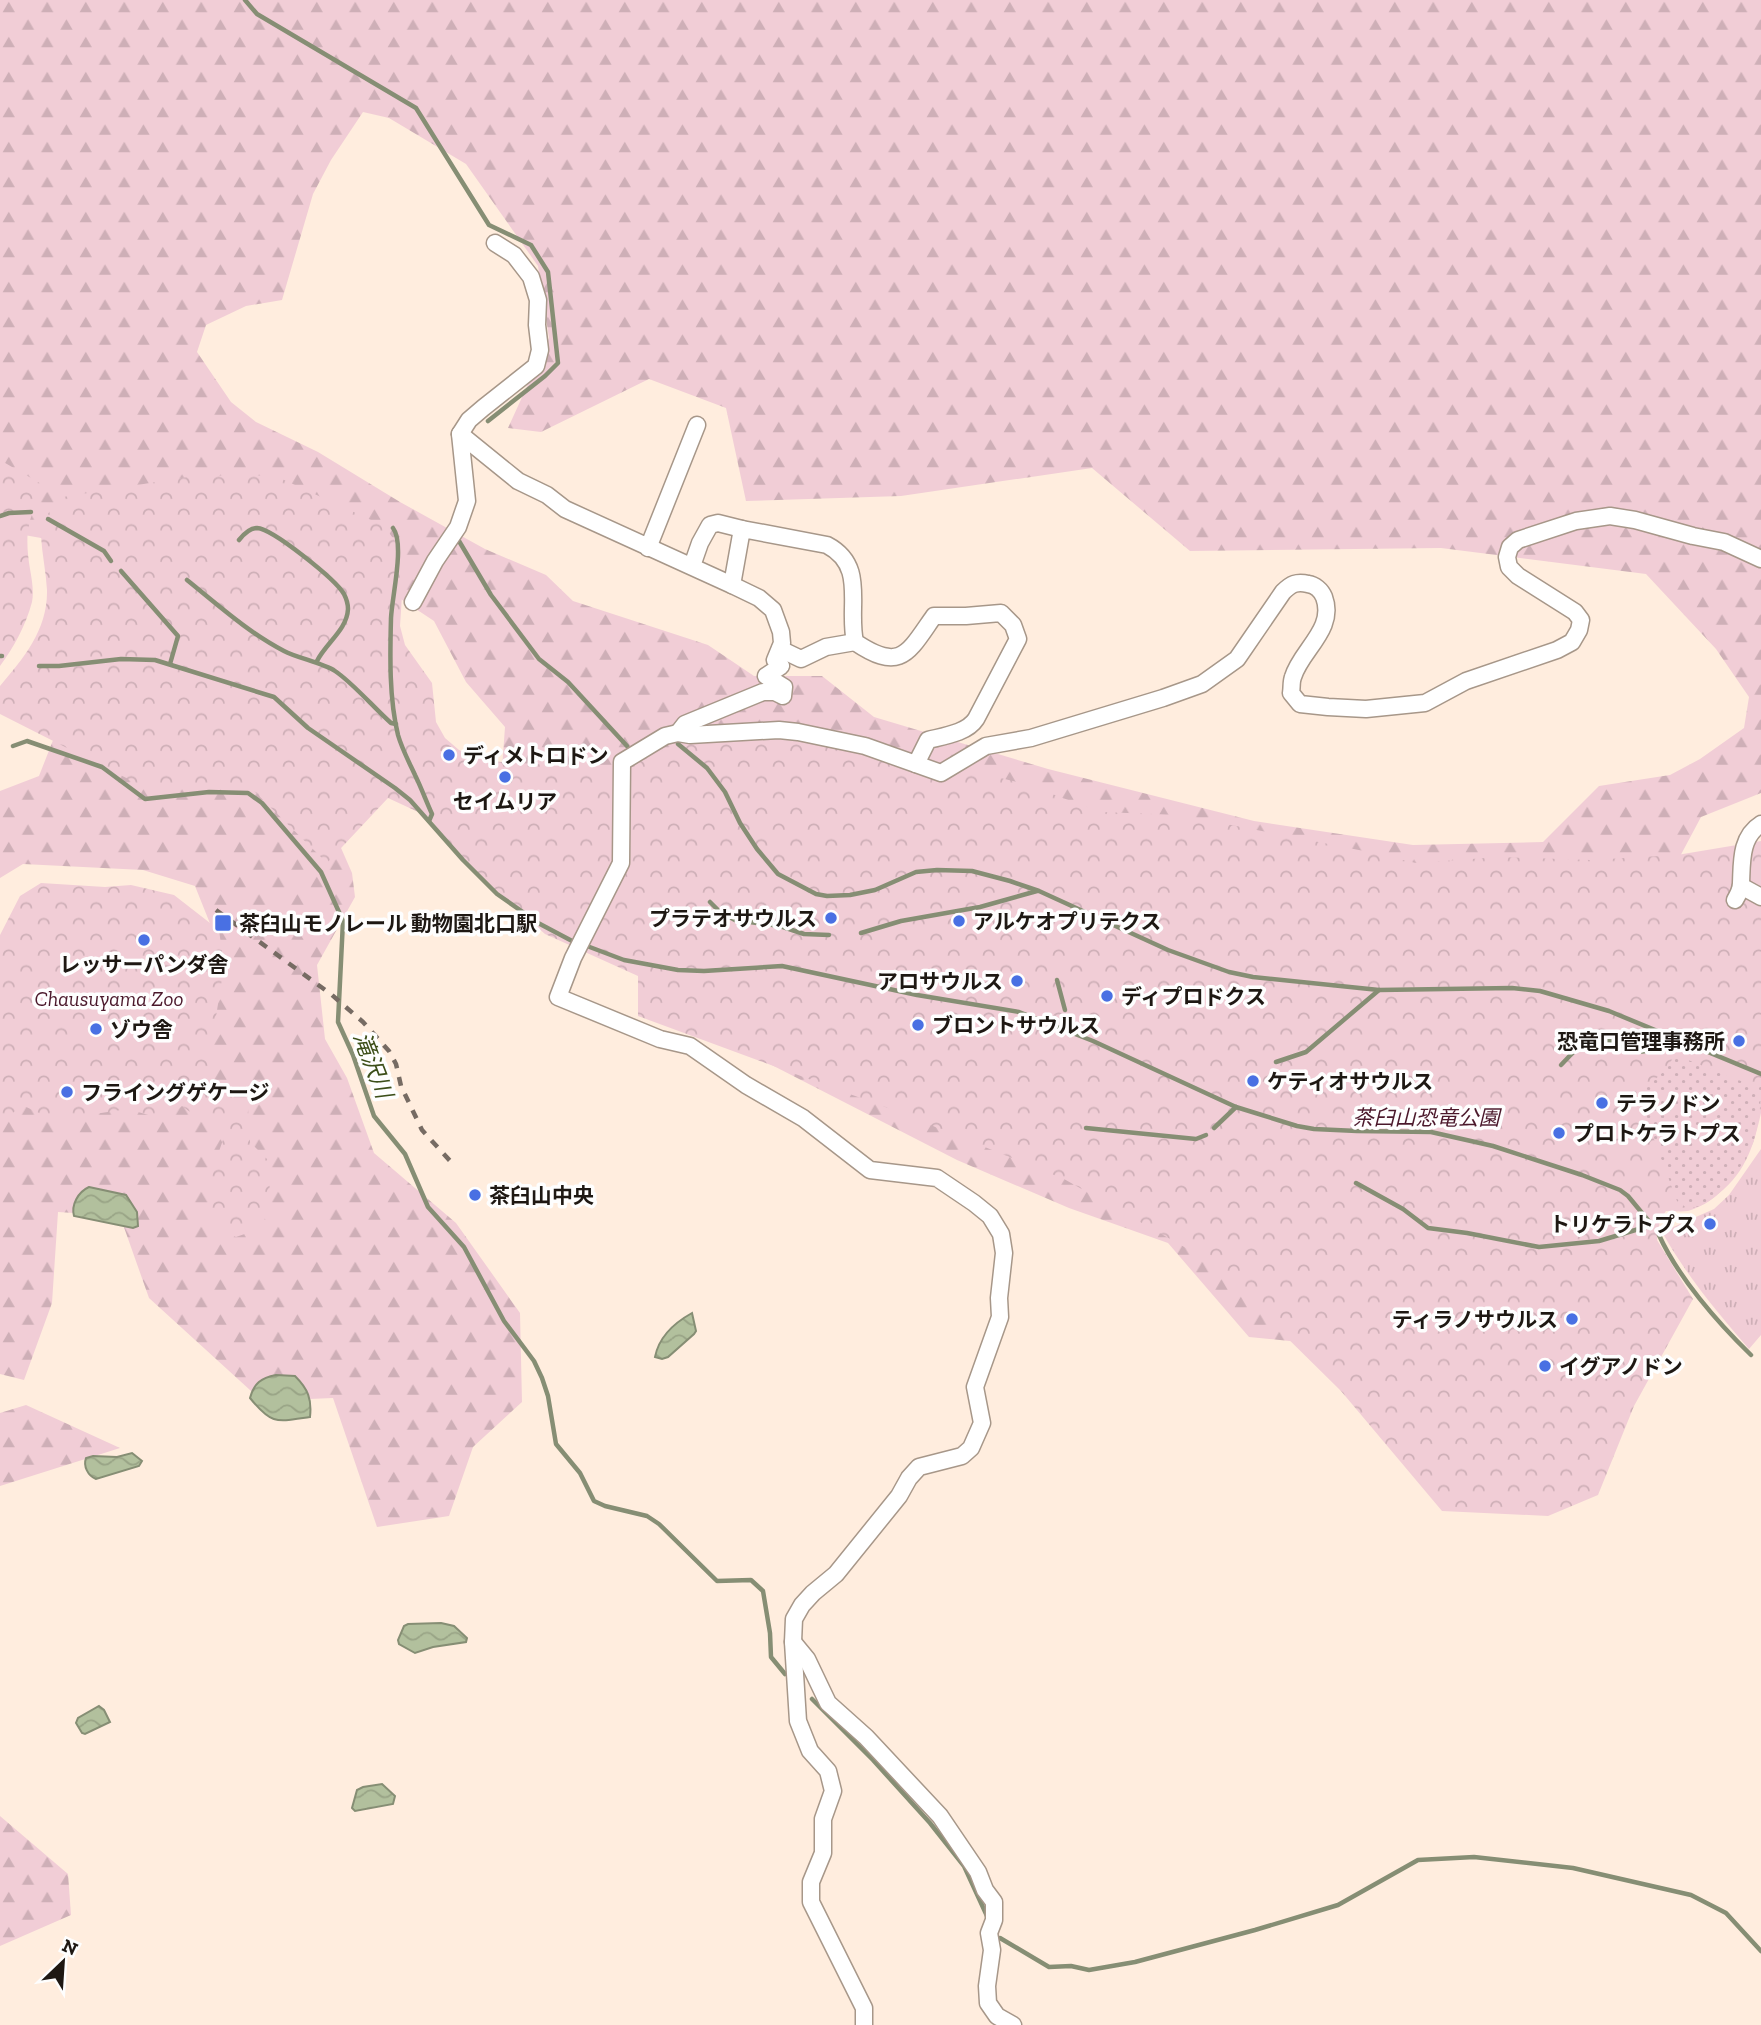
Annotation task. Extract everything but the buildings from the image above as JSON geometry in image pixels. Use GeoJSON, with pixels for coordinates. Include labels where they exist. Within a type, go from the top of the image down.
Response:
{"type":"FeatureCollection","features":[{"type":"Feature","properties":{"kind":"street"},"geometry":{"type":"LineString","coordinates":[[413,602],[435,561],[458,527],[467,501],[460,434],[469,420],[536,366],[540,350],[538,300],[531,277],[513,255],[495,243]]}},
{"type":"Feature","properties":{"kind":"street"},"geometry":{"type":"LineString","coordinates":[[648,548],[697,425]]}},
{"type":"Feature","properties":{"kind":"street"},"geometry":{"type":"LineString","coordinates":[[460,434],[518,481],[547,495],[565,509],[759,598],[773,610],[782,643],[775,660],[781,666],[766,676],[784,687],[783,696],[775,692],[763,692],[685,724],[678,733]]}},
{"type":"Feature","properties":{"kind":"street"},"geometry":{"type":"LineString","coordinates":[[864,2025],[864,2008],[811,1902],[811,1882],[823,1853],[823,1819],[833,1791],[828,1771],[810,1751],[798,1721],[794,1619],[802,1605],[836,1574],[919,1467],[962,1456],[971,1448],[982,1423],[975,1387],[1000,1317],[999,1298],[1004,1253],[1001,1234],[990,1216],[937,1178],[870,1170],[803,1118],[746,1085],[691,1046],[660,1039],[558,997],[573,958],[621,863],[622,762],[665,736],[678,733],[690,736],[779,730],[864,746],[941,773],[986,746],[1031,738],[1202,684],[1237,659],[1283,592],[1291,584],[1302,583],[1314,585],[1322,593],[1327,608],[1323,627],[1293,676],[1291,693],[1300,704],[1366,709],[1425,703],[1466,681],[1535,659],[1572,642],[1579,630],[1581,620],[1575,612],[1518,576],[1509,567],[1507,557],[1510,547],[1518,540],[1576,521],[1610,516],[1724,542],[1761,559]]}},
{"type":"Feature","properties":{"kind":"street"},"geometry":{"type":"LineString","coordinates":[[692,566],[710,525],[718,523],[827,545],[838,551],[849,565],[854,584],[852,630],[855,642],[867,650],[889,658],[901,656],[910,650],[934,616],[1001,612],[1013,625],[1018,639],[972,726],[928,740],[916,764]]}},
{"type":"Feature","properties":{"kind":"street"},"geometry":{"type":"LineString","coordinates":[[732,585],[742,529]]}},
{"type":"Feature","properties":{"kind":"street"},"geometry":{"type":"LineString","coordinates":[[780,649],[802,659],[826,648],[855,642]]}},
{"type":"Feature","properties":{"kind":"street"},"geometry":{"type":"LineString","coordinates":[[1761,824],[1749,836],[1742,853],[1738,893],[1761,897]]}},
{"type":"Feature","properties":{"kind":"street"},"geometry":{"type":"LineString","coordinates":[[793,1642],[807,1658],[828,1703],[875,1746],[940,1816],[978,1872],[985,1890],[994,1902],[994,1920],[989,1933],[992,1950],[987,1986],[988,2003],[997,2016],[1013,2025]]}},
{"type":"Feature","properties":{"kind":"green space"},"geometry":{"type":"Polygon","coordinates":[[[0,0],[1761,0],[1761,793],[1701,817],[1652,909],[1048,1087],[1358,1348],[1249,1337],[1168,1243],[1069,1208],[957,1160],[674,1015],[501,783],[505,727],[466,682],[434,621],[360,572],[114,551],[13,533],[0,552],[0,0]],[[363,112],[331,160],[313,194],[282,300],[246,306],[206,325],[197,352],[231,402],[256,422],[318,452],[485,549],[546,575],[573,601],[708,645],[754,676],[822,676],[874,717],[1048,769],[1254,821],[1413,845],[1543,842],[1599,786],[1670,775],[1700,759],[1744,728],[1749,697],[1716,649],[1646,574],[1441,548],[1190,551],[1092,468],[901,496],[746,501],[726,408],[649,379],[541,432],[508,428],[549,338],[538,266],[466,164],[389,118],[363,112]]]}},
{"type":"Feature","properties":{"kind":"green space"},"geometry":{"type":"Polygon","coordinates":[[[0,460],[50,489],[36,507],[29,526],[32,602],[19,636],[0,666],[0,460]]]}},
{"type":"Feature","properties":{"kind":"green space","name":"茶臼山恐竜公園"},"geometry":{"type":"Polygon","coordinates":[[[255,475],[282,479],[384,526],[398,545],[403,580],[400,626],[405,645],[432,683],[436,722],[445,738],[459,750],[488,761],[566,766],[595,771],[646,759],[670,747],[712,741],[780,738],[844,748],[936,780],[968,770],[1025,784],[1101,812],[1180,815],[1416,863],[1499,857],[1590,860],[1677,855],[1761,841],[1761,1113],[1758,1126],[1746,1161],[1724,1190],[1691,1210],[1666,1211],[1660,1220],[1657,1240],[1693,1299],[1634,1406],[1598,1495],[1548,1516],[1442,1511],[1341,1391],[1209,1261],[1064,1179],[896,1111],[638,1016],[638,976],[545,934],[462,861],[429,817],[388,798],[327,863],[252,789],[146,788],[0,714],[0,686],[26,654],[43,618],[47,590],[41,536],[45,519],[58,501],[63,497],[193,476],[255,475]]]}},
{"type":"Feature","properties":{"kind":"green space"},"geometry":{"type":"Polygon","coordinates":[[[143,706],[331,825],[352,873],[355,897],[317,965],[325,1039],[347,1078],[374,1153],[456,1223],[520,1313],[522,1402],[473,1447],[449,1516],[377,1527],[333,1398],[262,1401],[149,1298],[120,1216],[58,1212],[52,1303],[24,1380],[0,1374],[0,1059],[223,956],[195,886],[143,870],[23,864],[0,878],[0,791],[39,776],[59,725],[143,706]]]}},
{"type":"Feature","properties":{"kind":"green space","name":"Chausuyama Zoo"},"geometry":{"type":"Polygon","coordinates":[[[41,883],[105,887],[131,885],[174,895],[219,930],[224,966],[206,1080],[248,1108],[250,1142],[269,1161],[270,1201],[262,1228],[236,1237],[212,1227],[208,1183],[224,1137],[182,1106],[165,1120],[128,1109],[54,1120],[22,1105],[0,1124],[0,935],[20,896],[41,883]]]}},
{"type":"Feature","properties":{"kind":"green space"},"geometry":{"type":"Polygon","coordinates":[[[1678,1056],[1746,1083],[1761,1086],[1758,1120],[1750,1150],[1734,1177],[1712,1200],[1700,1206],[1688,1207],[1677,1201],[1636,1091],[1657,1078],[1673,1058],[1678,1056]]]}},
{"type":"Feature","properties":{"kind":"green space"},"geometry":{"type":"Polygon","coordinates":[[[1761,1149],[1761,1335],[1749,1349],[1692,1278],[1662,1232],[1714,1209],[1729,1195],[1761,1149]]]}},
{"type":"Feature","properties":{"kind":"green space"},"geometry":{"type":"Polygon","coordinates":[[[26,1405],[120,1448],[0,1486],[0,1413],[26,1405]]]}},
{"type":"Feature","properties":{"kind":"green space"},"geometry":{"type":"Polygon","coordinates":[[[0,1816],[68,1874],[71,1915],[0,1946],[0,1816]]]}},
{"type":"Feature","properties":{"kind":"water"},"geometry":{"type":"Polygon","coordinates":[[[89,1187],[126,1195],[137,1212],[138,1226],[133,1228],[74,1216],[76,1199],[89,1187]]]}},
{"type":"Feature","properties":{"kind":"water"},"geometry":{"type":"Polygon","coordinates":[[[692,1313],[696,1331],[694,1334],[668,1357],[655,1357],[668,1331],[692,1313]]]}},
{"type":"Feature","properties":{"kind":"water"},"geometry":{"type":"Polygon","coordinates":[[[276,1375],[295,1376],[310,1400],[310,1417],[276,1420],[264,1413],[250,1398],[259,1382],[276,1375]]]}},
{"type":"Feature","properties":{"kind":"water"},"geometry":{"type":"Polygon","coordinates":[[[132,1453],[142,1461],[139,1466],[96,1479],[86,1467],[86,1458],[117,1457],[132,1453]]]}},
{"type":"Feature","properties":{"kind":"water"},"geometry":{"type":"Polygon","coordinates":[[[441,1623],[454,1626],[467,1638],[466,1642],[415,1653],[399,1644],[404,1626],[408,1624],[441,1623]]]}},
{"type":"Feature","properties":{"kind":"water"},"geometry":{"type":"Polygon","coordinates":[[[99,1706],[110,1722],[82,1733],[76,1723],[78,1718],[99,1706]]]}},
{"type":"Feature","properties":{"kind":"water"},"geometry":{"type":"Polygon","coordinates":[[[382,1784],[395,1796],[393,1804],[355,1811],[352,1808],[357,1790],[382,1784]]]}},
{"type":"Feature","properties":{"kind":"waterway"},"geometry":{"type":"LineString","coordinates":[[245,0],[257,14],[416,108],[489,225],[531,245],[548,272],[558,363],[488,421]]}},
{"type":"Feature","properties":{"kind":"waterway"},"geometry":{"type":"LineString","coordinates":[[0,516],[31,512]]}},
{"type":"Feature","properties":{"kind":"waterway"},"geometry":{"type":"LineString","coordinates":[[48,519],[104,551],[111,561]]}},
{"type":"Feature","properties":{"kind":"waterway"},"geometry":{"type":"LineString","coordinates":[[393,528],[398,546],[391,618],[393,706],[400,740],[432,814],[429,821]]}},
{"type":"Feature","properties":{"kind":"waterway"},"geometry":{"type":"LineString","coordinates":[[239,540],[252,529],[265,531],[303,556],[344,594],[347,617],[317,661]]}},
{"type":"Feature","properties":{"kind":"waterway"},"geometry":{"type":"LineString","coordinates":[[459,541],[491,595],[539,659],[568,682],[627,746]]}},
{"type":"Feature","properties":{"kind":"waterway"},"geometry":{"type":"LineString","coordinates":[[121,571],[178,636],[170,664]]}},
{"type":"Feature","properties":{"kind":"waterway"},"geometry":{"type":"LineString","coordinates":[[187,580],[271,644],[289,654],[335,671],[391,723],[396,724]]}},
{"type":"Feature","properties":{"kind":"waterway"},"geometry":{"type":"LineString","coordinates":[[39,666],[121,659],[155,660],[274,697],[308,728],[410,800],[497,894],[540,924],[574,942]]}},
{"type":"Feature","properties":{"kind":"waterway","name":"滝沢川"},"geometry":{"type":"LineString","coordinates":[[13,746],[27,741],[102,767],[145,799],[209,792],[248,793],[262,803],[321,872],[343,921],[338,1022],[353,1055],[374,1116],[405,1154],[428,1207],[464,1247],[504,1321],[534,1361],[548,1396],[556,1444],[580,1473],[594,1501],[647,1516],[659,1524],[717,1581],[751,1580],[763,1591],[771,1657],[785,1674]]}},
{"type":"Feature","properties":{"kind":"waterway"},"geometry":{"type":"LineString","coordinates":[[678,744],[707,768],[725,792],[757,849],[778,874],[816,894],[850,895],[875,890],[916,872],[972,871],[1039,891],[1168,950],[1229,972],[1253,977],[1379,990],[1512,988],[1540,991],[1609,1011],[1761,1074]]}},
{"type":"Feature","properties":{"kind":"waterway"},"geometry":{"type":"LineString","coordinates":[[861,933],[901,921],[980,907],[1037,891]]}},
{"type":"Feature","properties":{"kind":"waterway"},"geometry":{"type":"LineString","coordinates":[[710,902],[720,912],[735,920],[780,926],[804,934],[829,935]]}},
{"type":"Feature","properties":{"kind":"waterway"},"geometry":{"type":"LineString","coordinates":[[587,946],[624,960],[678,970],[782,966],[917,995],[1019,1012],[1093,1041],[1236,1107],[1297,1126],[1357,1131],[1431,1132],[1493,1146],[1582,1175],[1620,1190],[1652,1225],[1599,1241],[1539,1247],[1428,1228],[1403,1209],[1356,1183]]}},
{"type":"Feature","properties":{"kind":"waterway"},"geometry":{"type":"LineString","coordinates":[[1057,980],[1065,1010]]}},
{"type":"Feature","properties":{"kind":"waterway"},"geometry":{"type":"LineString","coordinates":[[1276,1062],[1306,1052],[1379,990]]}},
{"type":"Feature","properties":{"kind":"waterway"},"geometry":{"type":"LineString","coordinates":[[1561,1065],[1579,1048],[1592,1041],[1604,1040],[1629,1049],[1645,1051],[1669,1037]]}},
{"type":"Feature","properties":{"kind":"waterway"},"geometry":{"type":"LineString","coordinates":[[1214,1128],[1236,1107]]}},
{"type":"Feature","properties":{"kind":"waterway"},"geometry":{"type":"LineString","coordinates":[[1086,1128],[1196,1139],[1206,1135]]}},
{"type":"Feature","properties":{"kind":"waterway"},"geometry":{"type":"LineString","coordinates":[[1659,1235],[1699,1298],[1751,1355]]}},
{"type":"Feature","properties":{"kind":"waterway"},"geometry":{"type":"LineString","coordinates":[[812,1699],[873,1760],[930,1823],[964,1866],[987,1916]]}},
{"type":"Feature","properties":{"kind":"waterway"},"geometry":{"type":"LineString","coordinates":[[1000,1938],[1049,1967],[1071,1966],[1089,1970],[1135,1962],[1338,1905],[1418,1860],[1474,1857],[1573,1868],[1691,1895],[1726,1913],[1761,1951]]}},
{"type":"Feature","properties":{"kind":"railway"},"geometry":{"type":"LineString","coordinates":[[216,910],[332,995],[363,1022],[389,1051],[396,1064],[401,1086],[422,1130],[452,1163]]}},
{"type":"Feature","properties":{"kind":"place","name":"ディメトロドン"},"geometry":{"type":"Point","coordinates":[449,755]}},
{"type":"Feature","properties":{"kind":"place","name":"セイムリア"},"geometry":{"type":"Point","coordinates":[505,777]}},
{"type":"Feature","properties":{"kind":"place","name":"プラテオサウルス"},"geometry":{"type":"Point","coordinates":[831,918]}},
{"type":"Feature","properties":{"kind":"place","name":"アルケオプリテクス"},"geometry":{"type":"Point","coordinates":[959,921]}},
{"type":"Feature","properties":{"kind":"place","name":"茶臼山モノレール 動物園北口駅"},"geometry":{"type":"Point","coordinates":[223,923]}},
{"type":"Feature","properties":{"kind":"place","name":"レッサーパンダ舎"},"geometry":{"type":"Point","coordinates":[144,940]}},
{"type":"Feature","properties":{"kind":"place","name":"アロサウルス"},"geometry":{"type":"Point","coordinates":[1017,981]}},
{"type":"Feature","properties":{"kind":"place","name":"ディプロドクス"},"geometry":{"type":"Point","coordinates":[1107,996]}},
{"type":"Feature","properties":{"kind":"place","name":"ブロントサウルス"},"geometry":{"type":"Point","coordinates":[918,1025]}},
{"type":"Feature","properties":{"kind":"place","name":"ゾウ舎"},"geometry":{"type":"Point","coordinates":[96,1029]}},
{"type":"Feature","properties":{"kind":"place","name":"恐竜口管理事務所"},"geometry":{"type":"Point","coordinates":[1739,1041]}},
{"type":"Feature","properties":{"kind":"place","name":"ケティオサウルス"},"geometry":{"type":"Point","coordinates":[1253,1081]}},
{"type":"Feature","properties":{"kind":"place","name":"フライングゲケージ"},"geometry":{"type":"Point","coordinates":[67,1092]}},
{"type":"Feature","properties":{"kind":"place","name":"テラノドン"},"geometry":{"type":"Point","coordinates":[1602,1103]}},
{"type":"Feature","properties":{"kind":"place","name":"プロトケラトプス"},"geometry":{"type":"Point","coordinates":[1559,1133]}},
{"type":"Feature","properties":{"kind":"place","name":"茶臼山中央"},"geometry":{"type":"Point","coordinates":[475,1195]}},
{"type":"Feature","properties":{"kind":"place","name":"トリケラトプス"},"geometry":{"type":"Point","coordinates":[1710,1224]}},
{"type":"Feature","properties":{"kind":"place","name":"ティラノサウルス"},"geometry":{"type":"Point","coordinates":[1572,1319]}},
{"type":"Feature","properties":{"kind":"place","name":"イグアノドン"},"geometry":{"type":"Point","coordinates":[1545,1366]}}]}
